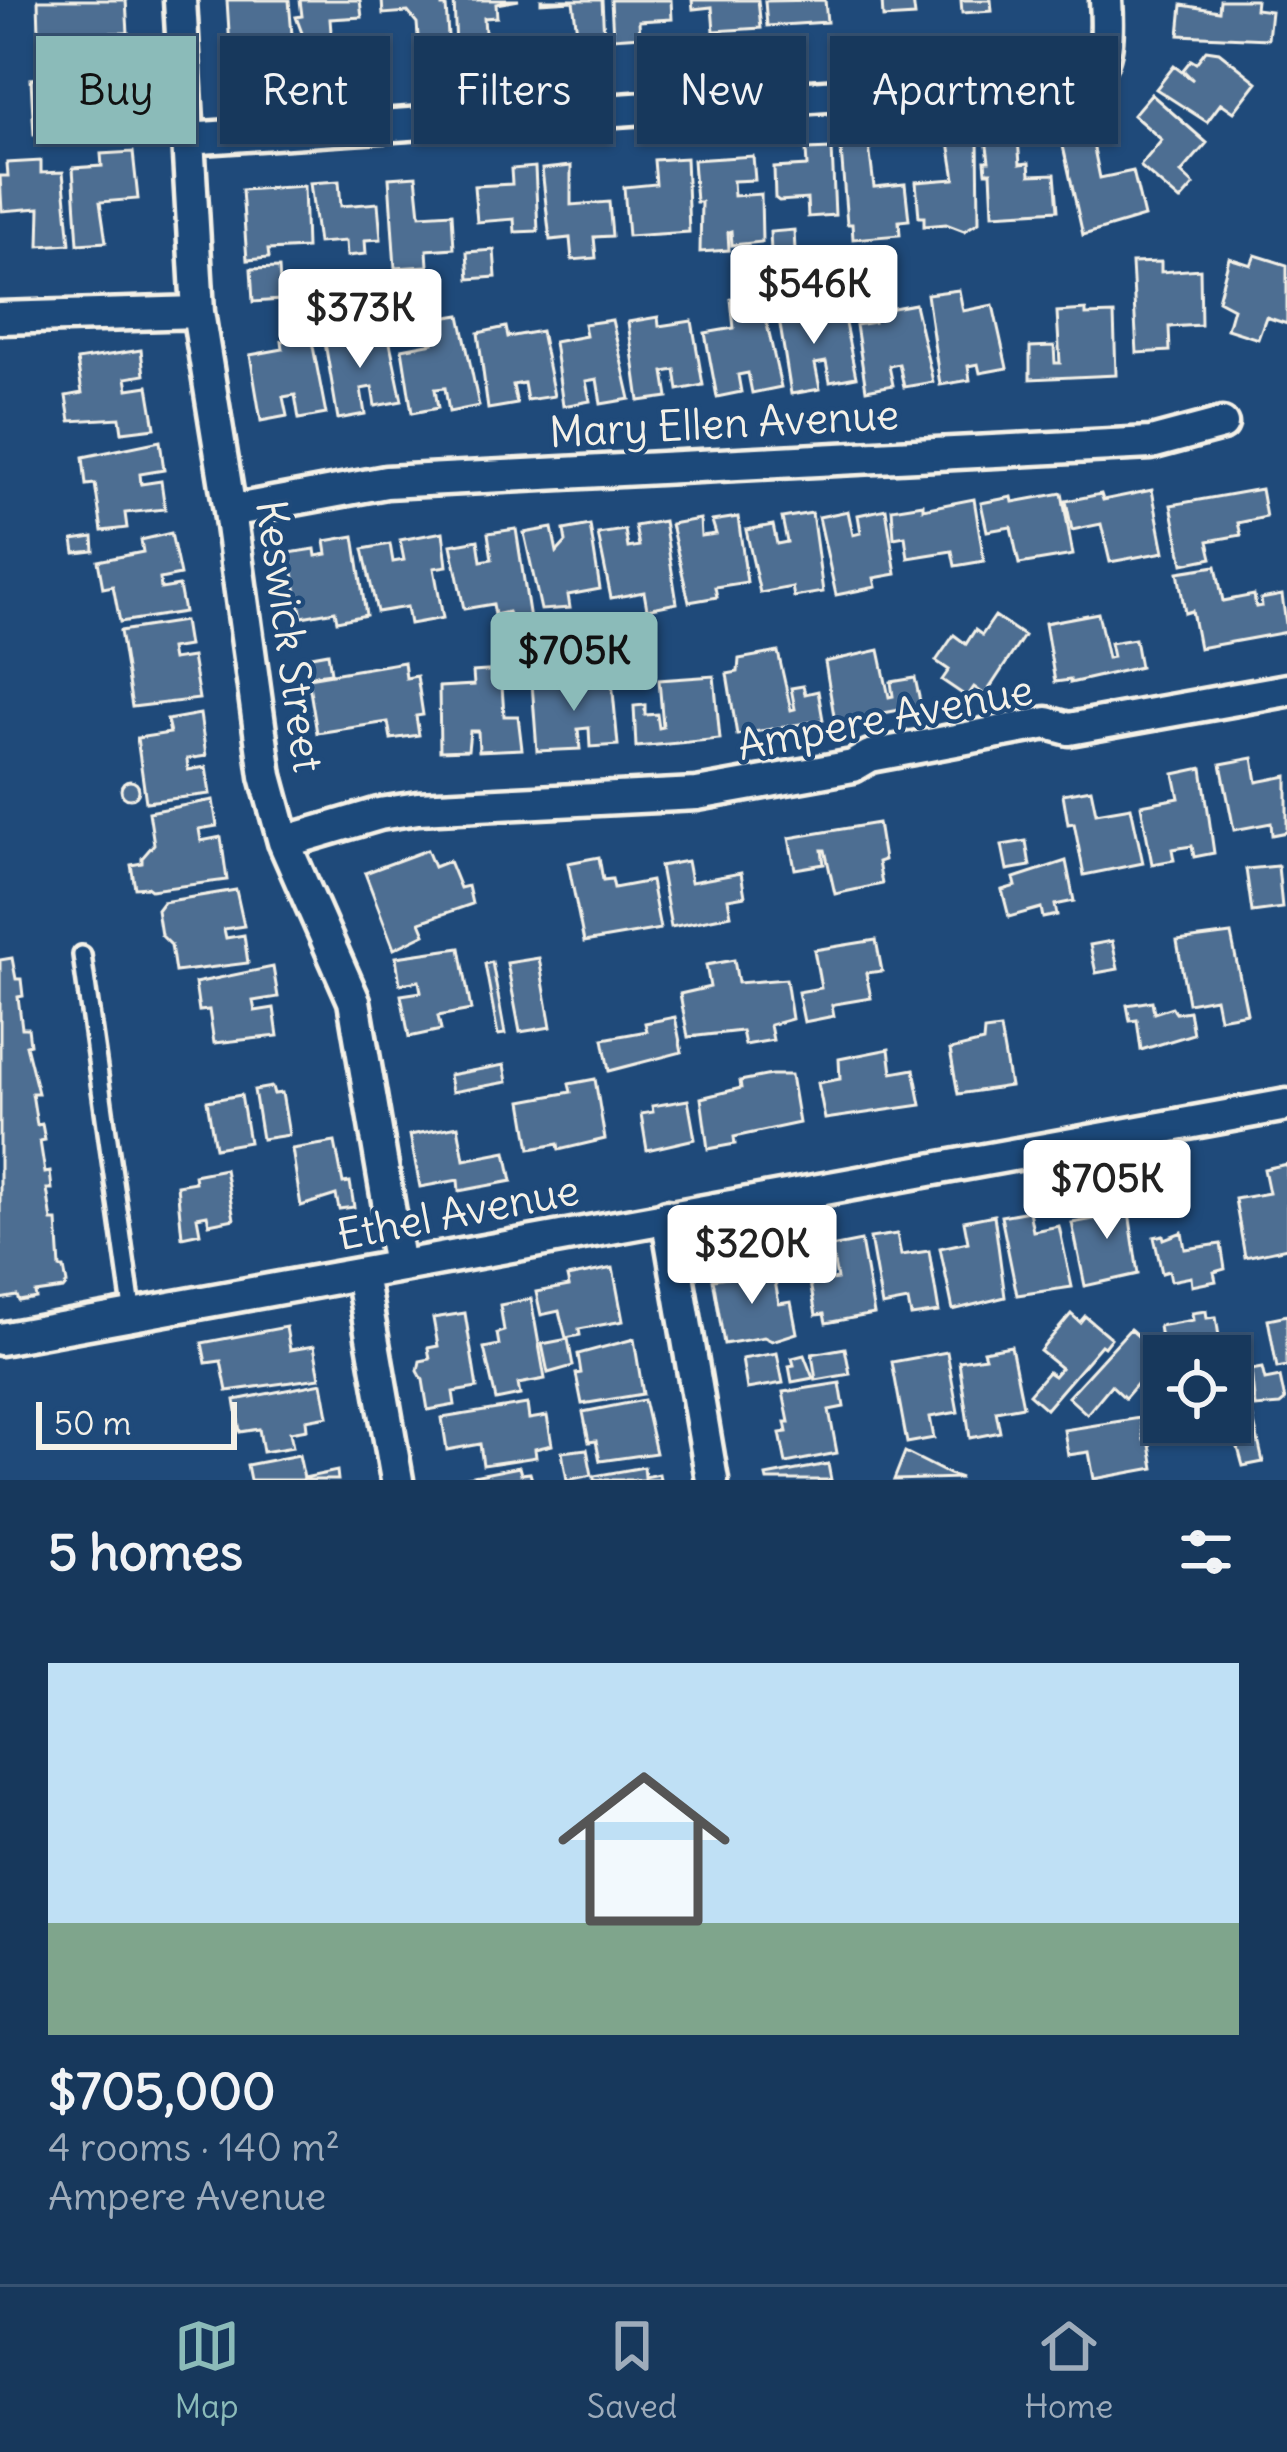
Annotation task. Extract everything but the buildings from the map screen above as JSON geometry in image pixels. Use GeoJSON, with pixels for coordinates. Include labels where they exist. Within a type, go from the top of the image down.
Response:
{"type":"FeatureCollection","features":[{"type":"Feature","properties":{"kind":"street","name":"Keswick Street"},"geometry":{"type":"LineString","coordinates":[[180,0],[182,36]]}},
{"type":"Feature","properties":{"kind":"street"},"geometry":{"type":"LineString","coordinates":[[196,139],[1019,82],[1059,87],[1080,82],[1102,67],[1109,43],[1106,0]]}},
{"type":"Feature","properties":{"kind":"street","name":"Keswick Street"},"geometry":{"type":"LineString","coordinates":[[186,144],[198,312],[266,776],[284,842],[353,1000],[399,1266]]}},
{"type":"Feature","properties":{"kind":"street"},"geometry":{"type":"LineString","coordinates":[[0,318],[198,312]]}},
{"type":"Feature","properties":{"kind":"street","name":"Mary Ellen Avenue"},"geometry":{"type":"LineString","coordinates":[[230,511],[386,482],[1151,442],[1222,424]]}},
{"type":"Feature","properties":{"kind":"street","name":"Ampere Avenue"},"geometry":{"type":"LineString","coordinates":[[284,842],[379,814],[418,808],[697,794],[854,766],[870,756],[1046,723],[1069,729],[1287,690]]}},
{"type":"Feature","properties":{"kind":"street","name":"Ethel Avenue"},"geometry":{"type":"LineString","coordinates":[[0,1339],[1287,1106]]}},
{"type":"Feature","properties":{"kind":"street"},"geometry":{"type":"LineString","coordinates":[[667,1216],[712,1480]]}},
{"type":"Feature","properties":{"kind":"street"},"geometry":{"type":"LineString","coordinates":[[362,1274],[397,1480]]}},
{"type":"Feature","properties":{"kind":"lane"},"geometry":{"type":"LineString","coordinates":[[82,956],[133,1316]]}}]}
